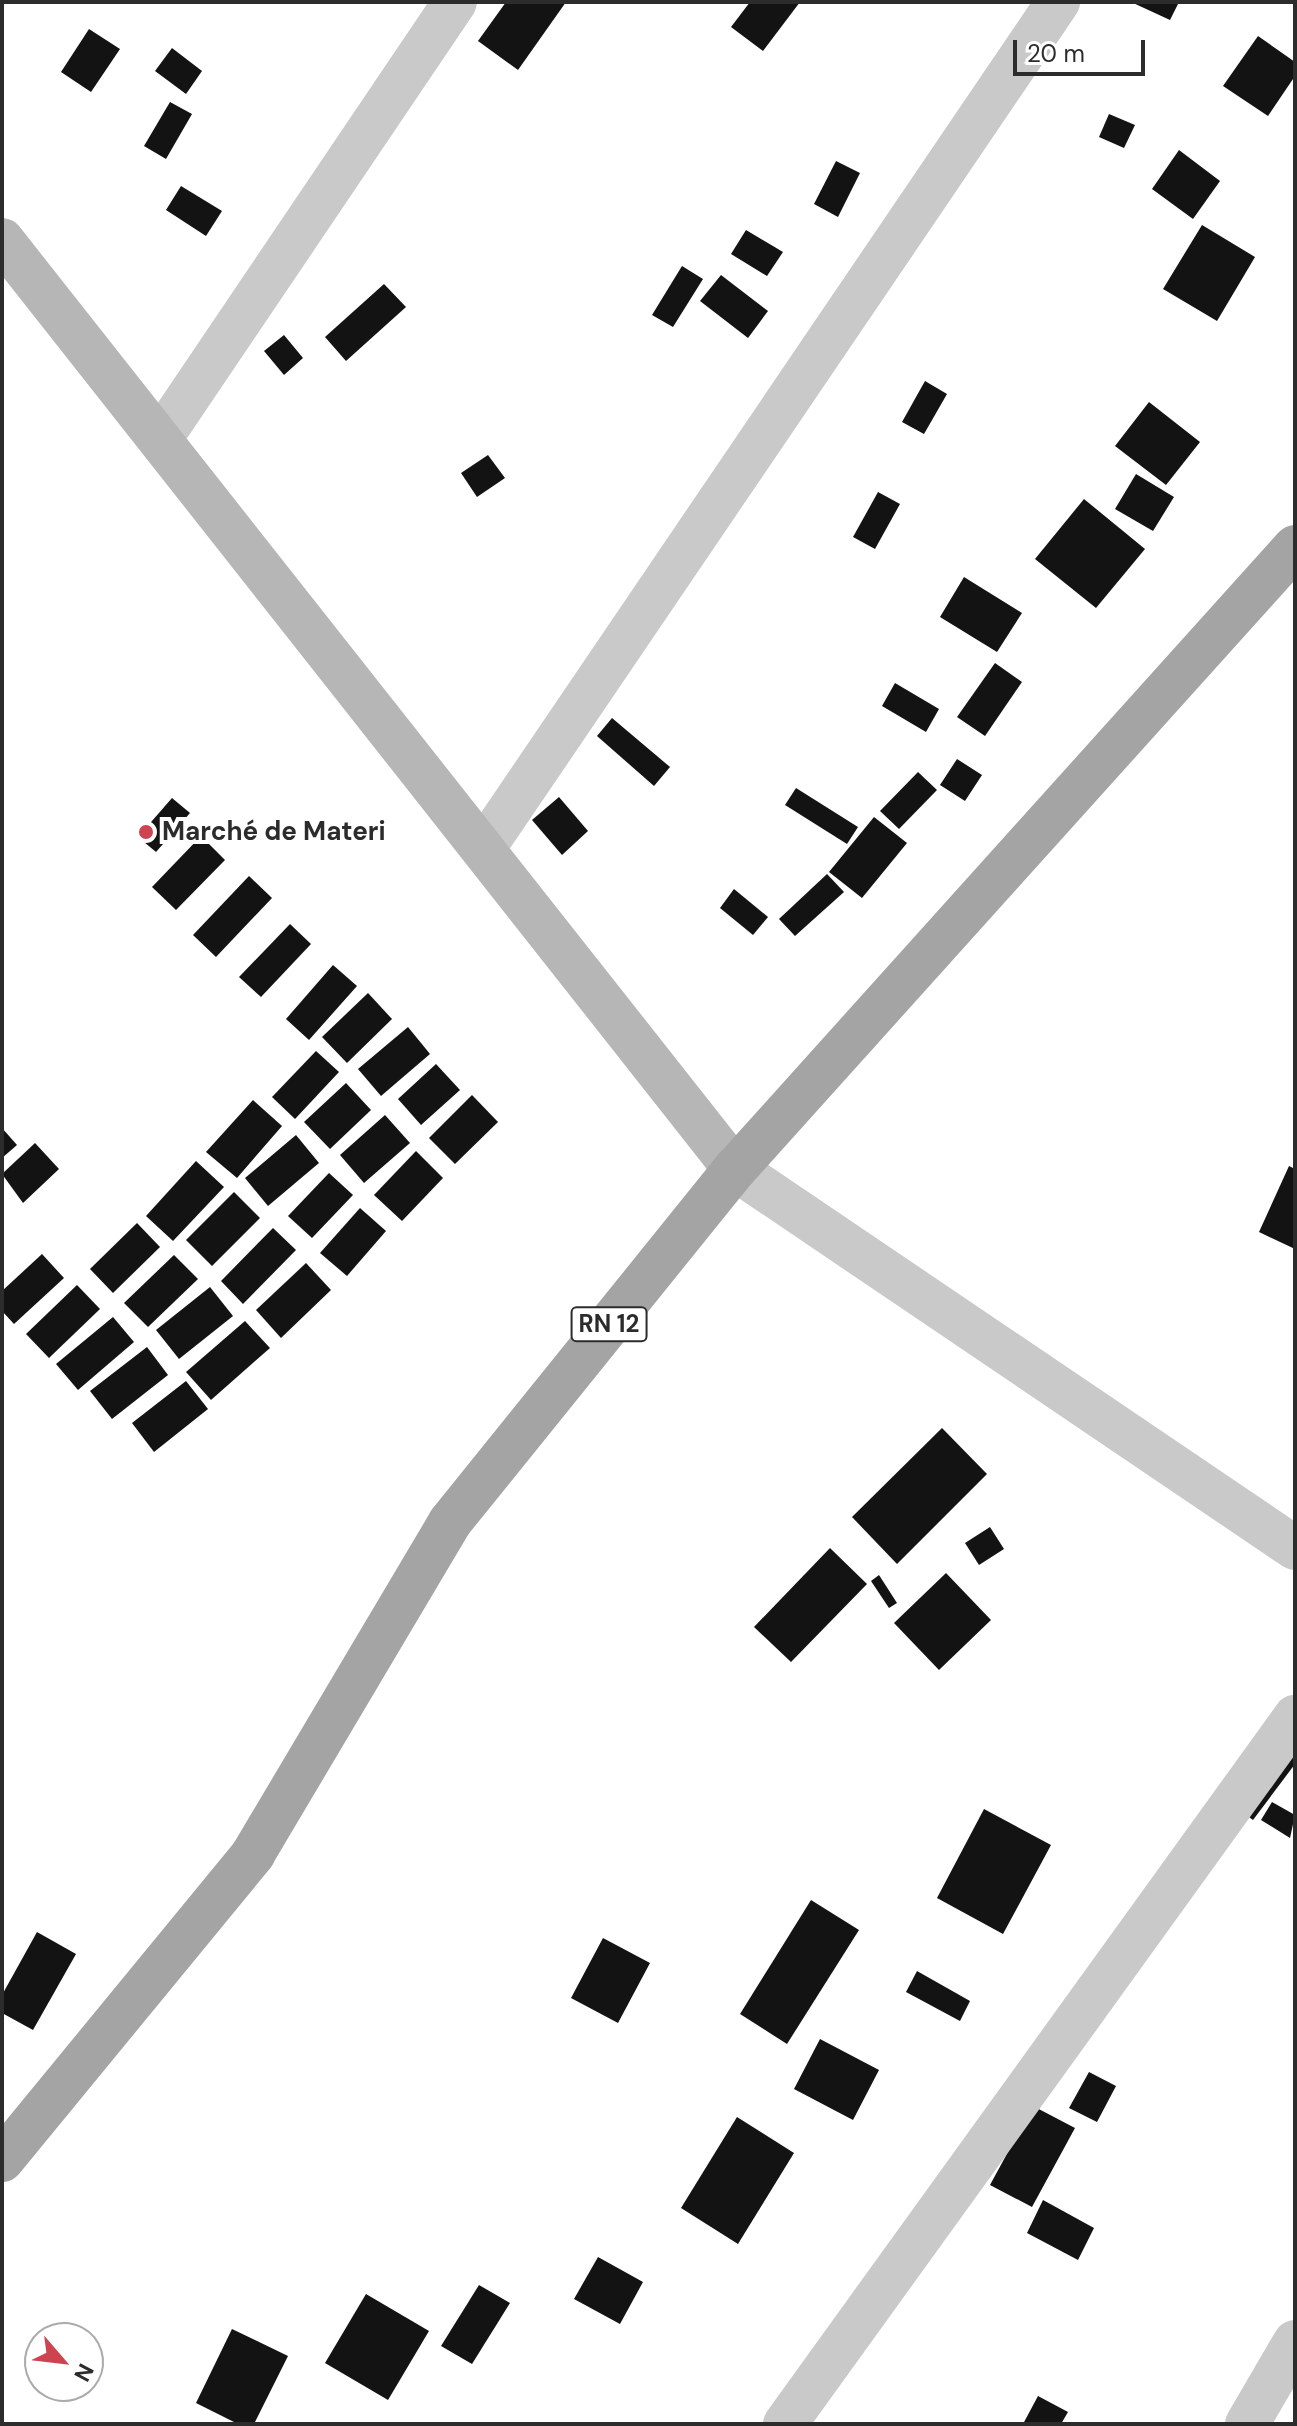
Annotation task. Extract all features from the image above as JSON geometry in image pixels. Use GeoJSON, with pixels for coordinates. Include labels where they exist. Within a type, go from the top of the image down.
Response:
{"type":"FeatureCollection","features":[{"type":"Feature","properties":{"kind":"main road"},"geometry":{"type":"LineString","coordinates":[[2,240],[735,1169]]}},
{"type":"Feature","properties":{"kind":"main road","name":"RN 12"},"geometry":{"type":"LineString","coordinates":[[2,2160],[253,1854],[450,1522],[735,1169],[1295,547]]}},
{"type":"Feature","properties":{"kind":"street"},"geometry":{"type":"LineString","coordinates":[[160,439],[455,2]]}},
{"type":"Feature","properties":{"kind":"street"},"geometry":{"type":"LineString","coordinates":[[483,849],[1058,2]]}},
{"type":"Feature","properties":{"kind":"street"},"geometry":{"type":"LineString","coordinates":[[735,1169],[1295,1548]]}},
{"type":"Feature","properties":{"kind":"street"},"geometry":{"type":"LineString","coordinates":[[785,2424],[1295,1717]]}},
{"type":"Feature","properties":{"kind":"street"},"geometry":{"type":"LineString","coordinates":[[1247,2424],[1295,2342]]}},
{"type":"Feature","properties":{"kind":"building"},"geometry":{"type":"Polygon","coordinates":[[[506,2],[566,2],[518,70],[478,41],[506,2]]]}},
{"type":"Feature","properties":{"kind":"building"},"geometry":{"type":"Polygon","coordinates":[[[750,2],[800,2],[763,51],[731,27],[750,2]]]}},
{"type":"Feature","properties":{"kind":"building"},"geometry":{"type":"Polygon","coordinates":[[[1131,2],[1179,2],[1170,20],[1131,2]]]}},
{"type":"Feature","properties":{"kind":"building"},"geometry":{"type":"Polygon","coordinates":[[[89,29],[120,49],[91,92],[61,72],[89,29]]]}},
{"type":"Feature","properties":{"kind":"building"},"geometry":{"type":"Polygon","coordinates":[[[1258,36],[1295,62],[1295,76],[1268,116],[1223,86],[1258,36]]]}},
{"type":"Feature","properties":{"kind":"building"},"geometry":{"type":"Polygon","coordinates":[[[172,48],[202,71],[186,94],[155,71],[172,48]]]}},
{"type":"Feature","properties":{"kind":"building"},"geometry":{"type":"Polygon","coordinates":[[[170,102],[192,114],[166,159],[144,146],[170,102]]]}},
{"type":"Feature","properties":{"kind":"building"},"geometry":{"type":"Polygon","coordinates":[[[1109,114],[1135,125],[1124,148],[1099,137],[1109,114]]]}},
{"type":"Feature","properties":{"kind":"building"},"geometry":{"type":"Polygon","coordinates":[[[1179,150],[1220,181],[1193,219],[1152,189],[1179,150]]]}},
{"type":"Feature","properties":{"kind":"building"},"geometry":{"type":"Polygon","coordinates":[[[836,161],[860,173],[838,217],[814,204],[836,161]]]}},
{"type":"Feature","properties":{"kind":"building"},"geometry":{"type":"Polygon","coordinates":[[[181,186],[222,211],[206,236],[166,210],[181,186]]]}},
{"type":"Feature","properties":{"kind":"building"},"geometry":{"type":"Polygon","coordinates":[[[1202,225],[1255,257],[1217,321],[1163,289],[1202,225]]]}},
{"type":"Feature","properties":{"kind":"building"},"geometry":{"type":"Polygon","coordinates":[[[746,230],[783,252],[767,276],[731,254],[746,230]]]}},
{"type":"Feature","properties":{"kind":"building"},"geometry":{"type":"Polygon","coordinates":[[[682,266],[703,279],[673,327],[652,315],[682,266]]]}},
{"type":"Feature","properties":{"kind":"building"},"geometry":{"type":"Polygon","coordinates":[[[721,275],[768,311],[748,338],[700,301],[721,275]]]}},
{"type":"Feature","properties":{"kind":"building"},"geometry":{"type":"Polygon","coordinates":[[[384,284],[406,307],[346,361],[325,337],[384,284]]]}},
{"type":"Feature","properties":{"kind":"building"},"geometry":{"type":"Polygon","coordinates":[[[284,335],[303,358],[284,375],[264,351],[284,335]]]}},
{"type":"Feature","properties":{"kind":"building"},"geometry":{"type":"Polygon","coordinates":[[[925,381],[947,394],[924,434],[902,422],[925,381]]]}},
{"type":"Feature","properties":{"kind":"building"},"geometry":{"type":"Polygon","coordinates":[[[1149,402],[1200,442],[1166,485],[1115,446],[1149,402]]]}},
{"type":"Feature","properties":{"kind":"building"},"geometry":{"type":"Polygon","coordinates":[[[488,455],[505,478],[477,497],[461,473],[488,455]]]}},
{"type":"Feature","properties":{"kind":"building"},"geometry":{"type":"Polygon","coordinates":[[[1136,474],[1174,497],[1153,531],[1115,509],[1136,474]]]}},
{"type":"Feature","properties":{"kind":"building"},"geometry":{"type":"Polygon","coordinates":[[[878,492],[900,504],[875,549],[853,537],[878,492]]]}},
{"type":"Feature","properties":{"kind":"building"},"geometry":{"type":"Polygon","coordinates":[[[1084,499],[1145,549],[1096,608],[1035,559],[1084,499]]]}},
{"type":"Feature","properties":{"kind":"building"},"geometry":{"type":"Polygon","coordinates":[[[964,577],[1022,613],[997,652],[940,617],[964,577]]]}},
{"type":"Feature","properties":{"kind":"building"},"geometry":{"type":"Polygon","coordinates":[[[995,663],[1022,682],[985,736],[957,717],[995,663]]]}},
{"type":"Feature","properties":{"kind":"building"},"geometry":{"type":"Polygon","coordinates":[[[895,683],[939,709],[926,732],[882,706],[895,683]]]}},
{"type":"Feature","properties":{"kind":"building"},"geometry":{"type":"Polygon","coordinates":[[[612,718],[670,767],[654,786],[597,736],[612,718]]]}},
{"type":"Feature","properties":{"kind":"building"},"geometry":{"type":"Polygon","coordinates":[[[957,759],[982,775],[965,801],[940,785],[957,759]]]}},
{"type":"Feature","properties":{"kind":"building"},"geometry":{"type":"Polygon","coordinates":[[[918,772],[937,790],[899,829],[880,811],[918,772]]]}},
{"type":"Feature","properties":{"kind":"building"},"geometry":{"type":"Polygon","coordinates":[[[796,788],[858,827],[847,844],[785,805],[796,788]]]}},
{"type":"Feature","properties":{"kind":"building"},"geometry":{"type":"Polygon","coordinates":[[[559,797],[588,831],[562,855],[532,820],[559,797]]]}},
{"type":"Feature","properties":{"kind":"building"},"geometry":{"type":"Polygon","coordinates":[[[172,798],[190,813],[156,852],[138,837],[172,798]]]}},
{"type":"Feature","properties":{"kind":"building"},"geometry":{"type":"Polygon","coordinates":[[[874,817],[907,843],[862,898],[829,872],[874,817]]]}},
{"type":"Feature","properties":{"kind":"building"},"geometry":{"type":"Polygon","coordinates":[[[201,836],[225,860],[176,910],[152,887],[201,836]]]}},
{"type":"Feature","properties":{"kind":"building"},"geometry":{"type":"Polygon","coordinates":[[[827,874],[844,892],[795,936],[779,919],[827,874]]]}},
{"type":"Feature","properties":{"kind":"building"},"geometry":{"type":"Polygon","coordinates":[[[249,876],[272,898],[216,957],[193,935],[249,876]]]}},
{"type":"Feature","properties":{"kind":"building"},"geometry":{"type":"Polygon","coordinates":[[[734,889],[768,917],[753,935],[720,908],[734,889]]]}},
{"type":"Feature","properties":{"kind":"building"},"geometry":{"type":"Polygon","coordinates":[[[290,924],[311,944],[261,997],[239,977],[290,924]]]}},
{"type":"Feature","properties":{"kind":"building"},"geometry":{"type":"Polygon","coordinates":[[[333,965],[357,986],[309,1040],[286,1019],[333,965]]]}},
{"type":"Feature","properties":{"kind":"building"},"geometry":{"type":"Polygon","coordinates":[[[368,993],[392,1019],[347,1063],[322,1037],[368,993]]]}},
{"type":"Feature","properties":{"kind":"building"},"geometry":{"type":"Polygon","coordinates":[[[408,1027],[430,1054],[381,1096],[358,1069],[408,1027]]]}},
{"type":"Feature","properties":{"kind":"building"},"geometry":{"type":"Polygon","coordinates":[[[316,1051],[339,1072],[295,1119],[272,1097],[316,1051]]]}},
{"type":"Feature","properties":{"kind":"building"},"geometry":{"type":"Polygon","coordinates":[[[436,1064],[460,1090],[421,1125],[398,1099],[436,1064]]]}},
{"type":"Feature","properties":{"kind":"building"},"geometry":{"type":"Polygon","coordinates":[[[346,1083],[371,1110],[330,1149],[304,1122],[346,1083]]]}},
{"type":"Feature","properties":{"kind":"building"},"geometry":{"type":"Polygon","coordinates":[[[472,1095],[498,1122],[455,1164],[429,1138],[472,1095]]]}},
{"type":"Feature","properties":{"kind":"building"},"geometry":{"type":"Polygon","coordinates":[[[253,1100],[282,1126],[237,1178],[206,1152],[253,1100]]]}},
{"type":"Feature","properties":{"kind":"building"},"geometry":{"type":"Polygon","coordinates":[[[385,1115],[410,1143],[364,1183],[340,1155],[385,1115]]]}},
{"type":"Feature","properties":{"kind":"building"},"geometry":{"type":"Polygon","coordinates":[[[2,1128],[17,1145],[2,1158],[2,1128]]]}},
{"type":"Feature","properties":{"kind":"building"},"geometry":{"type":"Polygon","coordinates":[[[296,1135],[319,1163],[268,1206],[245,1178],[296,1135]]]}},
{"type":"Feature","properties":{"kind":"building"},"geometry":{"type":"Polygon","coordinates":[[[35,1143],[59,1169],[23,1203],[2,1174],[35,1143]]]}},
{"type":"Feature","properties":{"kind":"building"},"geometry":{"type":"Polygon","coordinates":[[[416,1151],[443,1178],[402,1221],[374,1195],[416,1151]]]}},
{"type":"Feature","properties":{"kind":"building"},"geometry":{"type":"Polygon","coordinates":[[[196,1161],[224,1187],[173,1241],[146,1216],[196,1161]]]}},
{"type":"Feature","properties":{"kind":"building"},"geometry":{"type":"Polygon","coordinates":[[[1289,1166],[1295,1169],[1295,1249],[1259,1232],[1289,1166]]]}},
{"type":"Feature","properties":{"kind":"building"},"geometry":{"type":"Polygon","coordinates":[[[329,1173],[353,1195],[312,1238],[288,1216],[329,1173]]]}},
{"type":"Feature","properties":{"kind":"building"},"geometry":{"type":"Polygon","coordinates":[[[234,1192],[260,1218],[212,1266],[186,1240],[234,1192]]]}},
{"type":"Feature","properties":{"kind":"building"},"geometry":{"type":"Polygon","coordinates":[[[360,1208],[386,1231],[347,1276],[320,1253],[360,1208]]]}},
{"type":"Feature","properties":{"kind":"building"},"geometry":{"type":"Polygon","coordinates":[[[137,1223],[160,1247],[113,1293],[90,1269],[137,1223]]]}},
{"type":"Feature","properties":{"kind":"building"},"geometry":{"type":"Polygon","coordinates":[[[273,1228],[296,1250],[243,1304],[221,1281],[273,1228]]]}},
{"type":"Feature","properties":{"kind":"building"},"geometry":{"type":"Polygon","coordinates":[[[42,1254],[64,1278],[14,1324],[2,1311],[2,1291],[42,1254]]]}},
{"type":"Feature","properties":{"kind":"building"},"geometry":{"type":"Polygon","coordinates":[[[174,1255],[198,1279],[148,1327],[124,1303],[174,1255]]]}},
{"type":"Feature","properties":{"kind":"building"},"geometry":{"type":"Polygon","coordinates":[[[306,1263],[331,1290],[281,1338],[256,1310],[306,1263]]]}},
{"type":"Feature","properties":{"kind":"building"},"geometry":{"type":"Polygon","coordinates":[[[77,1285],[100,1309],[49,1358],[26,1334],[77,1285]]]}},
{"type":"Feature","properties":{"kind":"building"},"geometry":{"type":"Polygon","coordinates":[[[210,1287],[233,1316],[179,1359],[156,1330],[210,1287]]]}},
{"type":"Feature","properties":{"kind":"building"},"geometry":{"type":"Polygon","coordinates":[[[113,1317],[134,1342],[78,1390],[56,1364],[113,1317]]]}},
{"type":"Feature","properties":{"kind":"building"},"geometry":{"type":"Polygon","coordinates":[[[245,1321],[270,1348],[211,1400],[186,1372],[245,1321]]]}},
{"type":"Feature","properties":{"kind":"building"},"geometry":{"type":"Polygon","coordinates":[[[147,1347],[168,1375],[112,1419],[90,1391],[147,1347]]]}},
{"type":"Feature","properties":{"kind":"building"},"geometry":{"type":"Polygon","coordinates":[[[186,1381],[208,1409],[154,1452],[132,1423],[186,1381]]]}},
{"type":"Feature","properties":{"kind":"building"},"geometry":{"type":"Polygon","coordinates":[[[942,1428],[987,1474],[897,1564],[852,1517],[942,1428]]]}},
{"type":"Feature","properties":{"kind":"building"},"geometry":{"type":"Polygon","coordinates":[[[990,1527],[1004,1549],[979,1565],[965,1543],[990,1527]]]}},
{"type":"Feature","properties":{"kind":"building"},"geometry":{"type":"Polygon","coordinates":[[[830,1548],[867,1584],[791,1662],[754,1627],[830,1548]]]}},
{"type":"Feature","properties":{"kind":"building"},"geometry":{"type":"Polygon","coordinates":[[[946,1573],[991,1620],[939,1670],[894,1623],[946,1573]]]}},
{"type":"Feature","properties":{"kind":"building"},"geometry":{"type":"Polygon","coordinates":[[[879,1575],[897,1603],[889,1608],[871,1581],[879,1575]]]}},
{"type":"Feature","properties":{"kind":"building"},"geometry":{"type":"Polygon","coordinates":[[[1295,1726],[1295,1764],[1253,1820],[1235,1807],[1295,1726]]]}},
{"type":"Feature","properties":{"kind":"building"},"geometry":{"type":"Polygon","coordinates":[[[1272,1802],[1295,1815],[1290,1838],[1261,1820],[1272,1802]]]}},
{"type":"Feature","properties":{"kind":"building"},"geometry":{"type":"Polygon","coordinates":[[[984,1809],[1051,1845],[1003,1934],[937,1898],[984,1809]]]}},
{"type":"Feature","properties":{"kind":"building"},"geometry":{"type":"Polygon","coordinates":[[[811,1900],[859,1930],[787,2044],[740,2014],[811,1900]]]}},
{"type":"Feature","properties":{"kind":"building"},"geometry":{"type":"Polygon","coordinates":[[[37,1932],[76,1954],[33,2030],[2,2013],[2,1995],[37,1932]]]}},
{"type":"Feature","properties":{"kind":"building"},"geometry":{"type":"Polygon","coordinates":[[[603,1938],[650,1963],[618,2023],[571,1998],[603,1938]]]}},
{"type":"Feature","properties":{"kind":"building"},"geometry":{"type":"Polygon","coordinates":[[[917,1971],[970,2001],[960,2021],[906,1992],[917,1971]]]}},
{"type":"Feature","properties":{"kind":"building"},"geometry":{"type":"Polygon","coordinates":[[[820,2039],[879,2070],[853,2120],[794,2089],[820,2039]]]}},
{"type":"Feature","properties":{"kind":"building"},"geometry":{"type":"Polygon","coordinates":[[[1089,2072],[1116,2086],[1097,2122],[1069,2108],[1089,2072]]]}},
{"type":"Feature","properties":{"kind":"building"},"geometry":{"type":"Polygon","coordinates":[[[1033,2106],[1075,2128],[1032,2207],[990,2185],[1033,2106]]]}},
{"type":"Feature","properties":{"kind":"building"},"geometry":{"type":"Polygon","coordinates":[[[737,2117],[794,2153],[738,2244],[681,2208],[737,2117]]]}},
{"type":"Feature","properties":{"kind":"building"},"geometry":{"type":"Polygon","coordinates":[[[1043,2200],[1094,2228],[1078,2260],[1027,2233],[1043,2200]]]}},
{"type":"Feature","properties":{"kind":"building"},"geometry":{"type":"Polygon","coordinates":[[[598,2257],[643,2282],[620,2324],[574,2299],[598,2257]]]}},
{"type":"Feature","properties":{"kind":"building"},"geometry":{"type":"Polygon","coordinates":[[[479,2285],[510,2303],[472,2364],[441,2346],[479,2285]]]}},
{"type":"Feature","properties":{"kind":"building"},"geometry":{"type":"Polygon","coordinates":[[[366,2294],[429,2331],[388,2400],[325,2363],[366,2294]]]}},
{"type":"Feature","properties":{"kind":"building"},"geometry":{"type":"Polygon","coordinates":[[[232,2329],[288,2356],[254,2424],[238,2424],[196,2403],[232,2329]]]}},
{"type":"Feature","properties":{"kind":"building"},"geometry":{"type":"Polygon","coordinates":[[[1038,2396],[1068,2412],[1061,2424],[1023,2424],[1038,2396]]]}},
{"type":"Feature","properties":{"kind":"place","name":"Marché de Materi"},"geometry":{"type":"Point","coordinates":[146,832]}}]}
